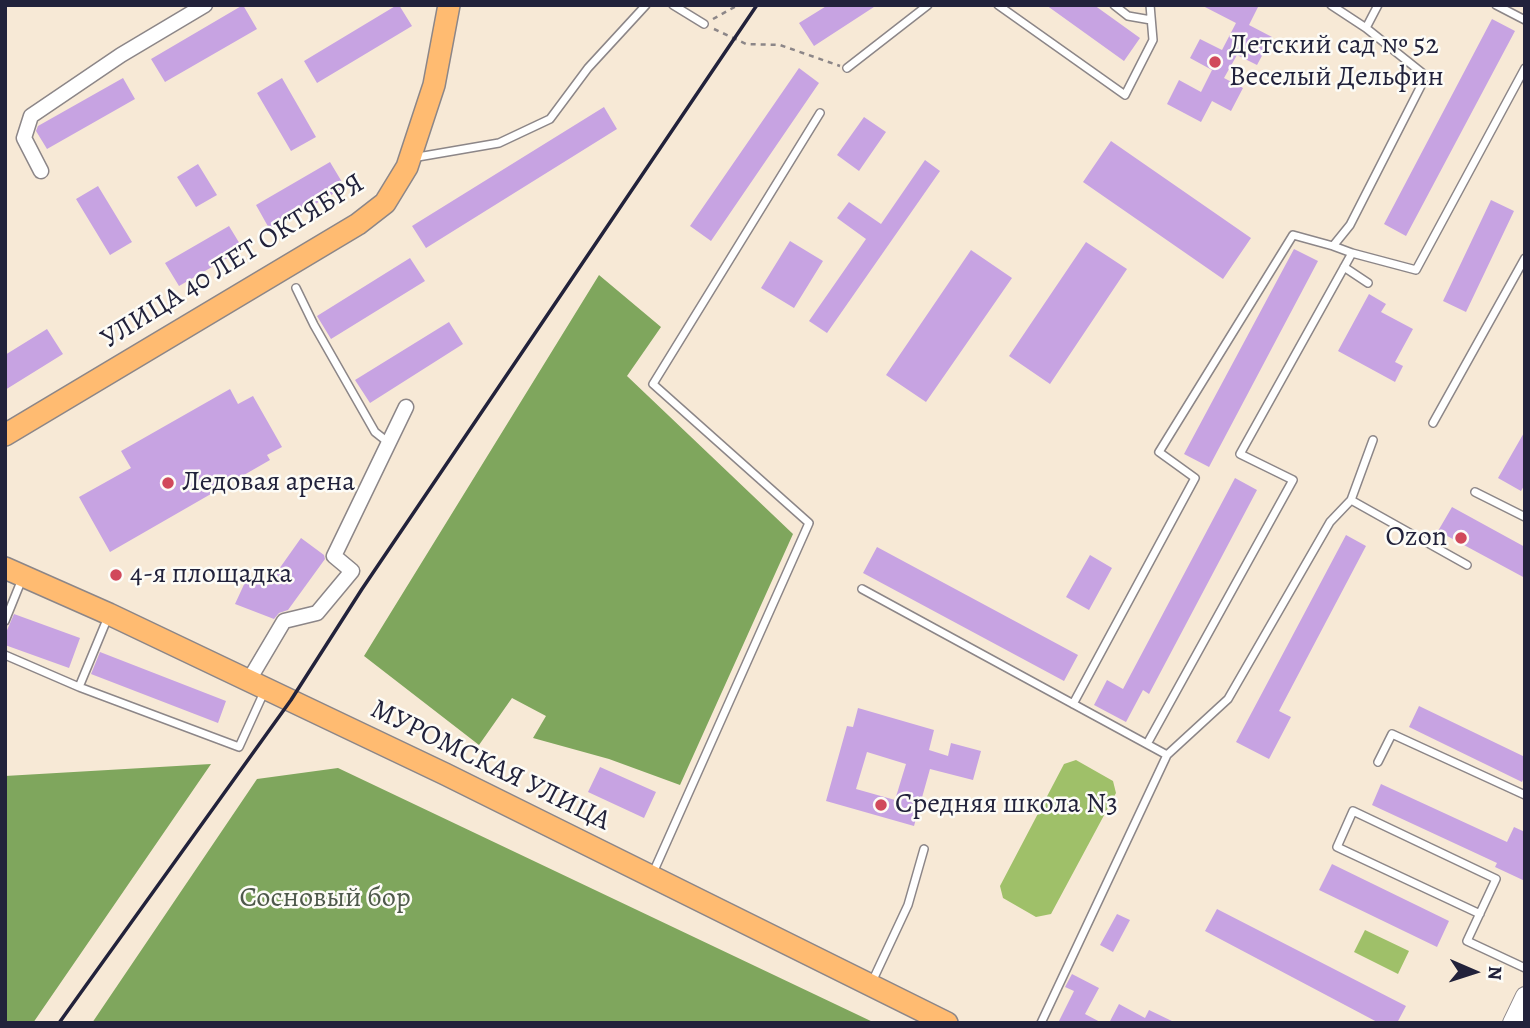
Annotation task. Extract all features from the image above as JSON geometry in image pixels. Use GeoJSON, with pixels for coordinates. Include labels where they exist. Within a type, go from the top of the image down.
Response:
{"type":"FeatureCollection","features":[{"type":"Feature","properties":{"kind":"main road","name":"УЛИЦА 40 ЛЕТ ОКТЯБРЯ"},"geometry":{"type":"LineString","coordinates":[[5,435],[358,224],[385,204],[407,167],[434,85],[449,5]]}},
{"type":"Feature","properties":{"kind":"main road","name":"МУРОМСКАЯ УЛИЦА"},"geometry":{"type":"LineString","coordinates":[[15,572],[257,684],[947,1023]]}},
{"type":"Feature","properties":{"kind":"street"},"geometry":{"type":"LineString","coordinates":[[41,170],[24,138],[31,116],[121,55],[205,5]]}},
{"type":"Feature","properties":{"kind":"street"},"geometry":{"type":"LineString","coordinates":[[257,684],[284,621],[317,613],[352,571],[334,556],[406,407]]}},
{"type":"Feature","properties":{"kind":"street"},"geometry":{"type":"LineString","coordinates":[[1512,1023],[1525,997]]}},
{"type":"Feature","properties":{"kind":"lane"},"geometry":{"type":"LineString","coordinates":[[410,158],[499,143],[550,119],[588,68],[646,5]]}},
{"type":"Feature","properties":{"kind":"lane"},"geometry":{"type":"LineString","coordinates":[[673,5],[704,24]]}},
{"type":"Feature","properties":{"kind":"lane"},"geometry":{"type":"LineString","coordinates":[[847,68],[928,5]]}},
{"type":"Feature","properties":{"kind":"lane"},"geometry":{"type":"LineString","coordinates":[[998,5],[1125,95],[1153,40],[1150,5]]}},
{"type":"Feature","properties":{"kind":"lane"},"geometry":{"type":"LineString","coordinates":[[1114,5],[1128,16],[1151,20]]}},
{"type":"Feature","properties":{"kind":"lane"},"geometry":{"type":"LineString","coordinates":[[1331,5],[1366,28],[1426,76],[1350,225],[1333,246]]}},
{"type":"Feature","properties":{"kind":"lane"},"geometry":{"type":"LineString","coordinates":[[1366,28],[1378,5]]}},
{"type":"Feature","properties":{"kind":"lane"},"geometry":{"type":"LineString","coordinates":[[1496,5],[1525,20]]}},
{"type":"Feature","properties":{"kind":"lane"},"geometry":{"type":"LineString","coordinates":[[1073,704],[1195,478],[1159,452],[1293,235],[1416,270],[1525,68]]}},
{"type":"Feature","properties":{"kind":"lane"},"geometry":{"type":"LineString","coordinates":[[652,876],[808,523],[653,384],[820,113]]}},
{"type":"Feature","properties":{"kind":"lane"},"geometry":{"type":"LineString","coordinates":[[1147,744],[1293,480],[1240,454],[1352,253]]}},
{"type":"Feature","properties":{"kind":"lane"},"geometry":{"type":"LineString","coordinates":[[1433,423],[1525,258]]}},
{"type":"Feature","properties":{"kind":"lane"},"geometry":{"type":"LineString","coordinates":[[1344,267],[1368,284]]}},
{"type":"Feature","properties":{"kind":"lane"},"geometry":{"type":"LineString","coordinates":[[296,288],[375,432],[389,443]]}},
{"type":"Feature","properties":{"kind":"lane"},"geometry":{"type":"LineString","coordinates":[[1041,1023],[1167,755],[1228,699],[1329,522],[1351,499],[1373,440]]}},
{"type":"Feature","properties":{"kind":"lane"},"geometry":{"type":"LineString","coordinates":[[1475,492],[1525,517]]}},
{"type":"Feature","properties":{"kind":"lane"},"geometry":{"type":"LineString","coordinates":[[1351,499],[1467,565]]}},
{"type":"Feature","properties":{"kind":"lane"},"geometry":{"type":"LineString","coordinates":[[5,621],[15,572]]}},
{"type":"Feature","properties":{"kind":"lane"},"geometry":{"type":"LineString","coordinates":[[862,589],[1167,755]]}},
{"type":"Feature","properties":{"kind":"lane"},"geometry":{"type":"LineString","coordinates":[[79,687],[109,614]]}},
{"type":"Feature","properties":{"kind":"lane"},"geometry":{"type":"LineString","coordinates":[[5,655],[79,687],[239,747],[257,684]]}},
{"type":"Feature","properties":{"kind":"lane"},"geometry":{"type":"LineString","coordinates":[[1378,762],[1392,734],[1525,795]]}},
{"type":"Feature","properties":{"kind":"lane"},"geometry":{"type":"LineString","coordinates":[[1480,914],[1337,847],[1353,811],[1496,879],[1480,914],[1467,941],[1525,968]]}},
{"type":"Feature","properties":{"kind":"lane"},"geometry":{"type":"LineString","coordinates":[[871,985],[908,905],[924,849]]}},
{"type":"Feature","properties":{"kind":"path"},"geometry":{"type":"LineString","coordinates":[[704,24],[738,5]]}},
{"type":"Feature","properties":{"kind":"path"},"geometry":{"type":"LineString","coordinates":[[704,24],[746,44],[780,45],[847,68]]}},
{"type":"Feature","properties":{"kind":"green space"},"geometry":{"type":"Polygon","coordinates":[[[599,275],[661,327],[627,376],[793,534],[680,785],[609,759],[533,738],[546,716],[512,698],[479,745],[364,656],[599,275]]]}},
{"type":"Feature","properties":{"kind":"green space"},"geometry":{"type":"Polygon","coordinates":[[[1076,760],[1113,781],[1116,793],[1051,914],[1036,917],[1003,898],[1000,886],[1064,764],[1076,760]]]}},
{"type":"Feature","properties":{"kind":"green space"},"geometry":{"type":"Polygon","coordinates":[[[211,764],[33,1023],[5,1023],[5,776],[211,764]]]}},
{"type":"Feature","properties":{"kind":"green space","name":"Сосновый бор"},"geometry":{"type":"Polygon","coordinates":[[[338,768],[875,1023],[92,1023],[257,779],[338,768]]]}},
{"type":"Feature","properties":{"kind":"green space"},"geometry":{"type":"Polygon","coordinates":[[[1365,930],[1409,951],[1398,974],[1354,952],[1365,930]]]}},
{"type":"Feature","properties":{"kind":"building"},"geometry":{"type":"Polygon","coordinates":[[[243,5],[257,29],[165,82],[151,59],[243,5]]]}},
{"type":"Feature","properties":{"kind":"building"},"geometry":{"type":"Polygon","coordinates":[[[397,5],[412,26],[317,83],[304,61],[397,5]]]}},
{"type":"Feature","properties":{"kind":"building"},"geometry":{"type":"Polygon","coordinates":[[[828,5],[877,5],[814,46],[799,23],[828,5]]]}},
{"type":"Feature","properties":{"kind":"building"},"geometry":{"type":"Polygon","coordinates":[[[1046,5],[1094,5],[1140,38],[1124,61],[1046,5]]]}},
{"type":"Feature","properties":{"kind":"building","name":"Детский сад № 52 Веселый Дельфин"},"geometry":{"type":"Polygon","coordinates":[[[1201,5],[1259,5],[1249,25],[1272,37],[1257,65],[1237,55],[1224,78],[1243,88],[1231,111],[1212,101],[1201,122],[1167,104],[1179,80],[1201,92],[1212,70],[1190,58],[1200,39],[1222,50],[1236,23],[1201,5]]]}},
{"type":"Feature","properties":{"kind":"building"},"geometry":{"type":"Polygon","coordinates":[[[1492,19],[1515,31],[1406,236],[1384,224],[1492,19]]]}},
{"type":"Feature","properties":{"kind":"building"},"geometry":{"type":"Polygon","coordinates":[[[799,68],[819,83],[711,241],[690,226],[799,68]]]}},
{"type":"Feature","properties":{"kind":"building"},"geometry":{"type":"Polygon","coordinates":[[[123,78],[135,99],[47,149],[36,131],[38,126],[123,78]]]}},
{"type":"Feature","properties":{"kind":"building"},"geometry":{"type":"Polygon","coordinates":[[[282,78],[316,137],[291,151],[257,93],[282,78]]]}},
{"type":"Feature","properties":{"kind":"building"},"geometry":{"type":"Polygon","coordinates":[[[604,107],[617,129],[426,248],[412,226],[604,107]]]}},
{"type":"Feature","properties":{"kind":"building"},"geometry":{"type":"Polygon","coordinates":[[[864,117],[886,132],[859,171],[837,155],[864,117]]]}},
{"type":"Feature","properties":{"kind":"building"},"geometry":{"type":"Polygon","coordinates":[[[1111,141],[1251,238],[1223,279],[1083,182],[1111,141]]]}},
{"type":"Feature","properties":{"kind":"building"},"geometry":{"type":"Polygon","coordinates":[[[925,160],[940,171],[827,333],[809,321],[866,239],[837,218],[849,202],[881,224],[925,160]]]}},
{"type":"Feature","properties":{"kind":"building"},"geometry":{"type":"Polygon","coordinates":[[[330,162],[345,187],[270,230],[256,205],[330,162]]]}},
{"type":"Feature","properties":{"kind":"building"},"geometry":{"type":"Polygon","coordinates":[[[198,164],[217,195],[196,207],[177,177],[198,164]]]}},
{"type":"Feature","properties":{"kind":"building"},"geometry":{"type":"Polygon","coordinates":[[[98,186],[132,242],[110,255],[76,199],[98,186]]]}},
{"type":"Feature","properties":{"kind":"building"},"geometry":{"type":"Polygon","coordinates":[[[1491,200],[1514,211],[1466,312],[1443,301],[1491,200]]]}},
{"type":"Feature","properties":{"kind":"building"},"geometry":{"type":"Polygon","coordinates":[[[229,226],[243,249],[179,286],[165,263],[229,226]]]}},
{"type":"Feature","properties":{"kind":"building"},"geometry":{"type":"Polygon","coordinates":[[[790,241],[823,261],[794,308],[761,288],[790,241]]]}},
{"type":"Feature","properties":{"kind":"building"},"geometry":{"type":"Polygon","coordinates":[[[1086,242],[1127,269],[1050,384],[1009,356],[1086,242]]]}},
{"type":"Feature","properties":{"kind":"building"},"geometry":{"type":"Polygon","coordinates":[[[1294,249],[1318,261],[1209,467],[1184,454],[1294,249]]]}},
{"type":"Feature","properties":{"kind":"building"},"geometry":{"type":"Polygon","coordinates":[[[971,250],[1012,278],[926,402],[886,375],[971,250]]]}},
{"type":"Feature","properties":{"kind":"building"},"geometry":{"type":"Polygon","coordinates":[[[410,258],[425,281],[331,339],[317,316],[410,258]]]}},
{"type":"Feature","properties":{"kind":"building"},"geometry":{"type":"Polygon","coordinates":[[[1369,294],[1386,304],[1381,312],[1413,329],[1395,362],[1403,366],[1395,382],[1338,351],[1369,294]]]}},
{"type":"Feature","properties":{"kind":"building"},"geometry":{"type":"Polygon","coordinates":[[[449,322],[463,344],[370,403],[355,380],[449,322]]]}},
{"type":"Feature","properties":{"kind":"building"},"geometry":{"type":"Polygon","coordinates":[[[47,329],[63,354],[5,390],[5,355],[47,329]]]}},
{"type":"Feature","properties":{"kind":"building","name":"Ледовая арена"},"geometry":{"type":"Polygon","coordinates":[[[230,389],[238,404],[253,396],[282,447],[267,455],[270,460],[110,552],[79,497],[131,468],[121,451],[230,389]]]}},
{"type":"Feature","properties":{"kind":"building"},"geometry":{"type":"Polygon","coordinates":[[[1525,431],[1525,484],[1521,491],[1498,478],[1525,431]]]}},
{"type":"Feature","properties":{"kind":"building"},"geometry":{"type":"Polygon","coordinates":[[[1235,478],[1257,490],[1149,694],[1143,690],[1126,722],[1094,705],[1107,680],[1123,689],[1235,478]]]}},
{"type":"Feature","properties":{"kind":"building"},"geometry":{"type":"Polygon","coordinates":[[[1452,507],[1525,547],[1525,578],[1438,531],[1452,507]]]}},
{"type":"Feature","properties":{"kind":"building"},"geometry":{"type":"Polygon","coordinates":[[[1346,535],[1366,546],[1279,711],[1291,717],[1269,759],[1236,742],[1346,535]]]}},
{"type":"Feature","properties":{"kind":"building"},"geometry":{"type":"Polygon","coordinates":[[[301,538],[324,555],[325,559],[288,610],[279,613],[274,619],[235,604],[247,578],[267,586],[301,538]]]}},
{"type":"Feature","properties":{"kind":"building"},"geometry":{"type":"Polygon","coordinates":[[[877,547],[1078,655],[1064,681],[863,573],[877,547]]]}},
{"type":"Feature","properties":{"kind":"building"},"geometry":{"type":"Polygon","coordinates":[[[1090,555],[1112,568],[1089,610],[1066,597],[1090,555]]]}},
{"type":"Feature","properties":{"kind":"building"},"geometry":{"type":"Polygon","coordinates":[[[14,614],[80,638],[69,668],[5,645],[5,635],[14,614]]]}},
{"type":"Feature","properties":{"kind":"building"},"geometry":{"type":"Polygon","coordinates":[[[100,652],[226,701],[218,723],[91,674],[100,652]]]}},
{"type":"Feature","properties":{"kind":"building"},"geometry":{"type":"Polygon","coordinates":[[[1419,706],[1525,757],[1525,775],[1522,782],[1409,727],[1419,706]]]}},
{"type":"Feature","properties":{"kind":"building"},"geometry":{"type":"Polygon","coordinates":[[[858,708],[934,730],[929,750],[948,756],[951,743],[981,751],[973,780],[930,769],[914,826],[826,801],[847,726],[853,727],[858,708]],[[867,752],[856,789],[895,800],[906,764],[867,752]]]}},
{"type":"Feature","properties":{"kind":"building"},"geometry":{"type":"Polygon","coordinates":[[[600,767],[656,792],[644,818],[588,792],[600,767]]]}},
{"type":"Feature","properties":{"kind":"building"},"geometry":{"type":"Polygon","coordinates":[[[1381,784],[1507,842],[1514,827],[1525,832],[1525,881],[1495,867],[1497,863],[1372,805],[1381,784]]]}},
{"type":"Feature","properties":{"kind":"building"},"geometry":{"type":"Polygon","coordinates":[[[1332,864],[1449,921],[1437,947],[1319,890],[1332,864]]]}},
{"type":"Feature","properties":{"kind":"building"},"geometry":{"type":"Polygon","coordinates":[[[1217,909],[1406,1006],[1397,1023],[1379,1023],[1205,931],[1217,909]]]}},
{"type":"Feature","properties":{"kind":"building"},"geometry":{"type":"Polygon","coordinates":[[[1117,914],[1130,920],[1113,952],[1100,945],[1117,914]]]}},
{"type":"Feature","properties":{"kind":"building"},"geometry":{"type":"Polygon","coordinates":[[[1072,974],[1099,988],[1085,1014],[1102,1023],[1058,1023],[1074,991],[1065,987],[1072,974]]]}},
{"type":"Feature","properties":{"kind":"building"},"geometry":{"type":"Polygon","coordinates":[[[1119,1004],[1145,1018],[1149,1010],[1176,1023],[1109,1023],[1119,1004]]]}},
{"type":"Feature","properties":{"kind":"railway"},"geometry":{"type":"LineString","coordinates":[[59,1023],[291,700],[362,589],[757,5]]}},
{"type":"Feature","properties":{"kind":"place","name":"Детский сад № 52 Веселый Дельфин"},"geometry":{"type":"Point","coordinates":[1215,62]}},
{"type":"Feature","properties":{"kind":"place","name":"Ледовая арена"},"geometry":{"type":"Point","coordinates":[168,483]}},
{"type":"Feature","properties":{"kind":"place","name":"Ozon"},"geometry":{"type":"Point","coordinates":[1461,538]}},
{"type":"Feature","properties":{"kind":"place","name":"4-я площадка"},"geometry":{"type":"Point","coordinates":[116,575]}},
{"type":"Feature","properties":{"kind":"place","name":"Средняя школа N3"},"geometry":{"type":"Point","coordinates":[881,805]}}]}
